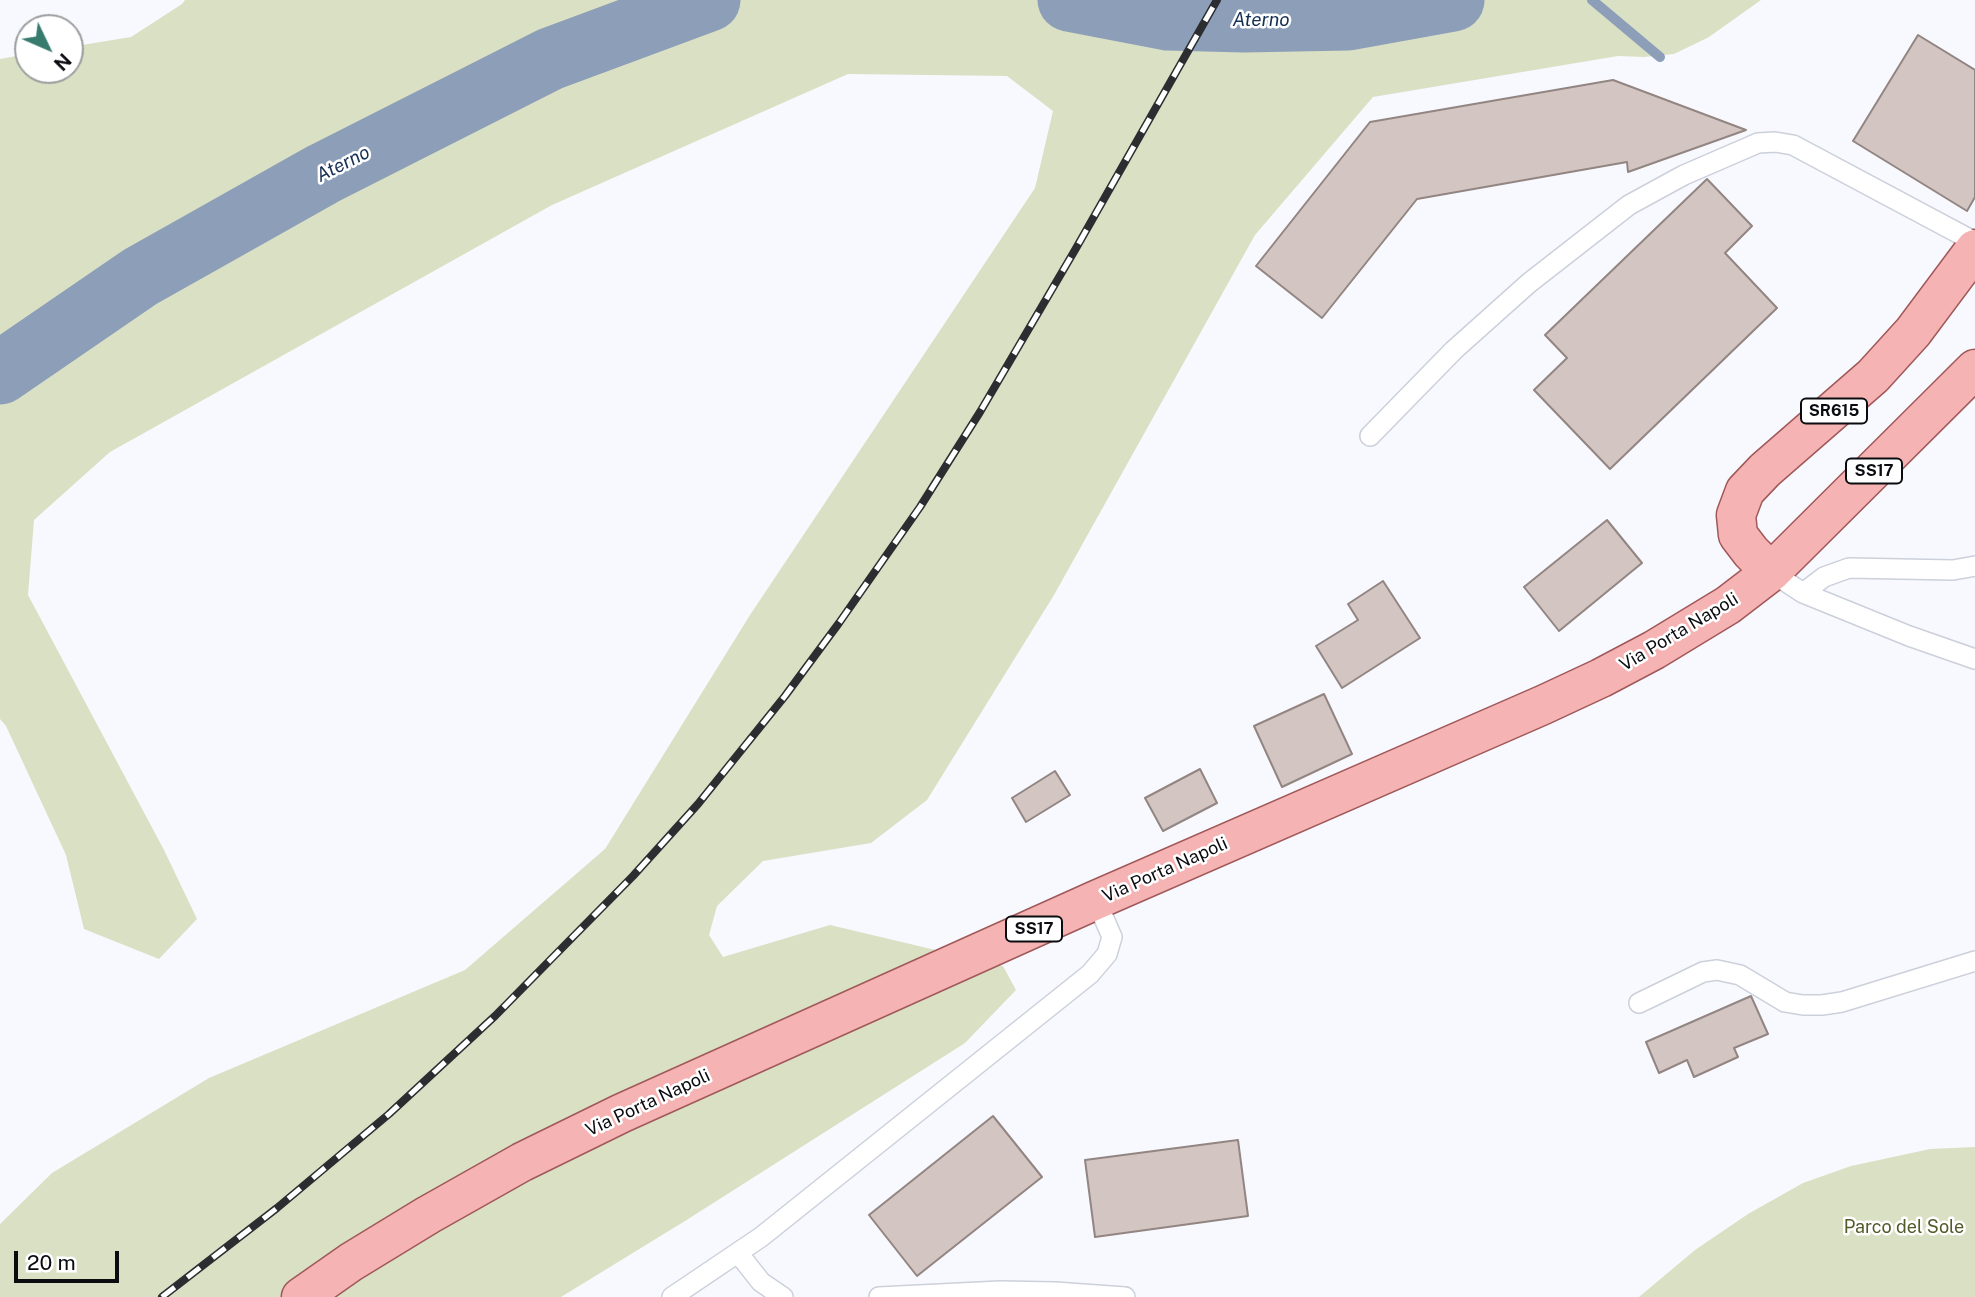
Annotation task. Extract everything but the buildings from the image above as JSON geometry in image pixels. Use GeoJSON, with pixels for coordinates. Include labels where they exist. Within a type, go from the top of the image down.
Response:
{"type":"FeatureCollection","features":[{"type":"Feature","properties":{"kind":"main road","name":"SR615"},"geometry":{"type":"LineString","coordinates":[[1771,572],[1738,535],[1735,515],[1745,491],[1765,470],[1873,376],[1913,331],[1975,249]]}},
{"type":"Feature","properties":{"kind":"main road","name":"Via Porta Napoli"},"geometry":{"type":"LineString","coordinates":[[301,1297],[351,1262],[428,1215],[522,1162],[622,1113],[1601,678],[1697,626],[1771,572],[1975,369]]}},
{"type":"Feature","properties":{"kind":"lane"},"geometry":{"type":"LineString","coordinates":[[1370,436],[1454,350],[1528,283],[1629,205],[1684,175],[1758,143],[1793,145],[1975,242]]}},
{"type":"Feature","properties":{"kind":"lane"},"geometry":{"type":"LineString","coordinates":[[1803,593],[1816,581],[1840,570],[1870,567],[1953,570],[1975,566]]}},
{"type":"Feature","properties":{"kind":"lane"},"geometry":{"type":"LineString","coordinates":[[1771,572],[1803,593],[1909,636],[1975,659]]}},
{"type":"Feature","properties":{"kind":"lane"},"geometry":{"type":"LineString","coordinates":[[672,1297],[738,1253],[1090,974],[1107,954],[1112,937],[1097,900]]}},
{"type":"Feature","properties":{"kind":"lane"},"geometry":{"type":"LineString","coordinates":[[1639,1003],[1703,972],[1717,970],[1747,979],[1785,1002],[1822,1005],[1842,1002],[1975,961]]}},
{"type":"Feature","properties":{"kind":"lane"},"geometry":{"type":"LineString","coordinates":[[738,1253],[761,1282],[782,1297]]}},
{"type":"Feature","properties":{"kind":"lane"},"geometry":{"type":"LineString","coordinates":[[879,1297],[974,1292],[1055,1292],[1125,1297]]}},
{"type":"Feature","properties":{"kind":"green space"},"geometry":{"type":"Polygon","coordinates":[[[185,0],[1761,0],[1709,37],[1674,54],[1618,56],[1373,97],[1255,235],[1054,595],[927,800],[871,843],[763,861],[717,906],[709,935],[723,957],[830,925],[1003,966],[1016,990],[965,1043],[561,1297],[0,1297],[0,1224],[52,1173],[209,1078],[465,970],[605,849],[750,615],[1035,188],[1053,111],[1007,76],[848,74],[552,205],[110,452],[34,520],[28,595],[164,850],[197,919],[159,959],[84,929],[66,855],[6,726],[0,719],[0,59],[14,56],[14,84],[84,84],[84,45],[131,37],[185,0]]]}},
{"type":"Feature","properties":{"kind":"green space","name":"Parco del Sole"},"geometry":{"type":"Polygon","coordinates":[[[1975,1147],[1975,1297],[1639,1297],[1695,1250],[1748,1214],[1803,1183],[1851,1166],[1930,1149],[1975,1147]]]}},
{"type":"Feature","properties":{"kind":"waterway","name":"Aterno"},"geometry":{"type":"LineString","coordinates":[[0,373],[140,277],[323,174],[550,59],[709,0]]}},
{"type":"Feature","properties":{"kind":"waterway","name":"Aterno"},"geometry":{"type":"LineString","coordinates":[[1069,0],[1168,19],[1244,21],[1348,19],[1453,0]]}},
{"type":"Feature","properties":{"kind":"waterway"},"geometry":{"type":"LineString","coordinates":[[1592,0],[1660,57]]}},
{"type":"Feature","properties":{"kind":"railway"},"geometry":{"type":"LineString","coordinates":[[162,1297],[277,1208],[389,1114],[495,1016],[633,876],[698,804],[785,696],[920,507],[980,412],[1075,250],[1217,0]]}}]}
